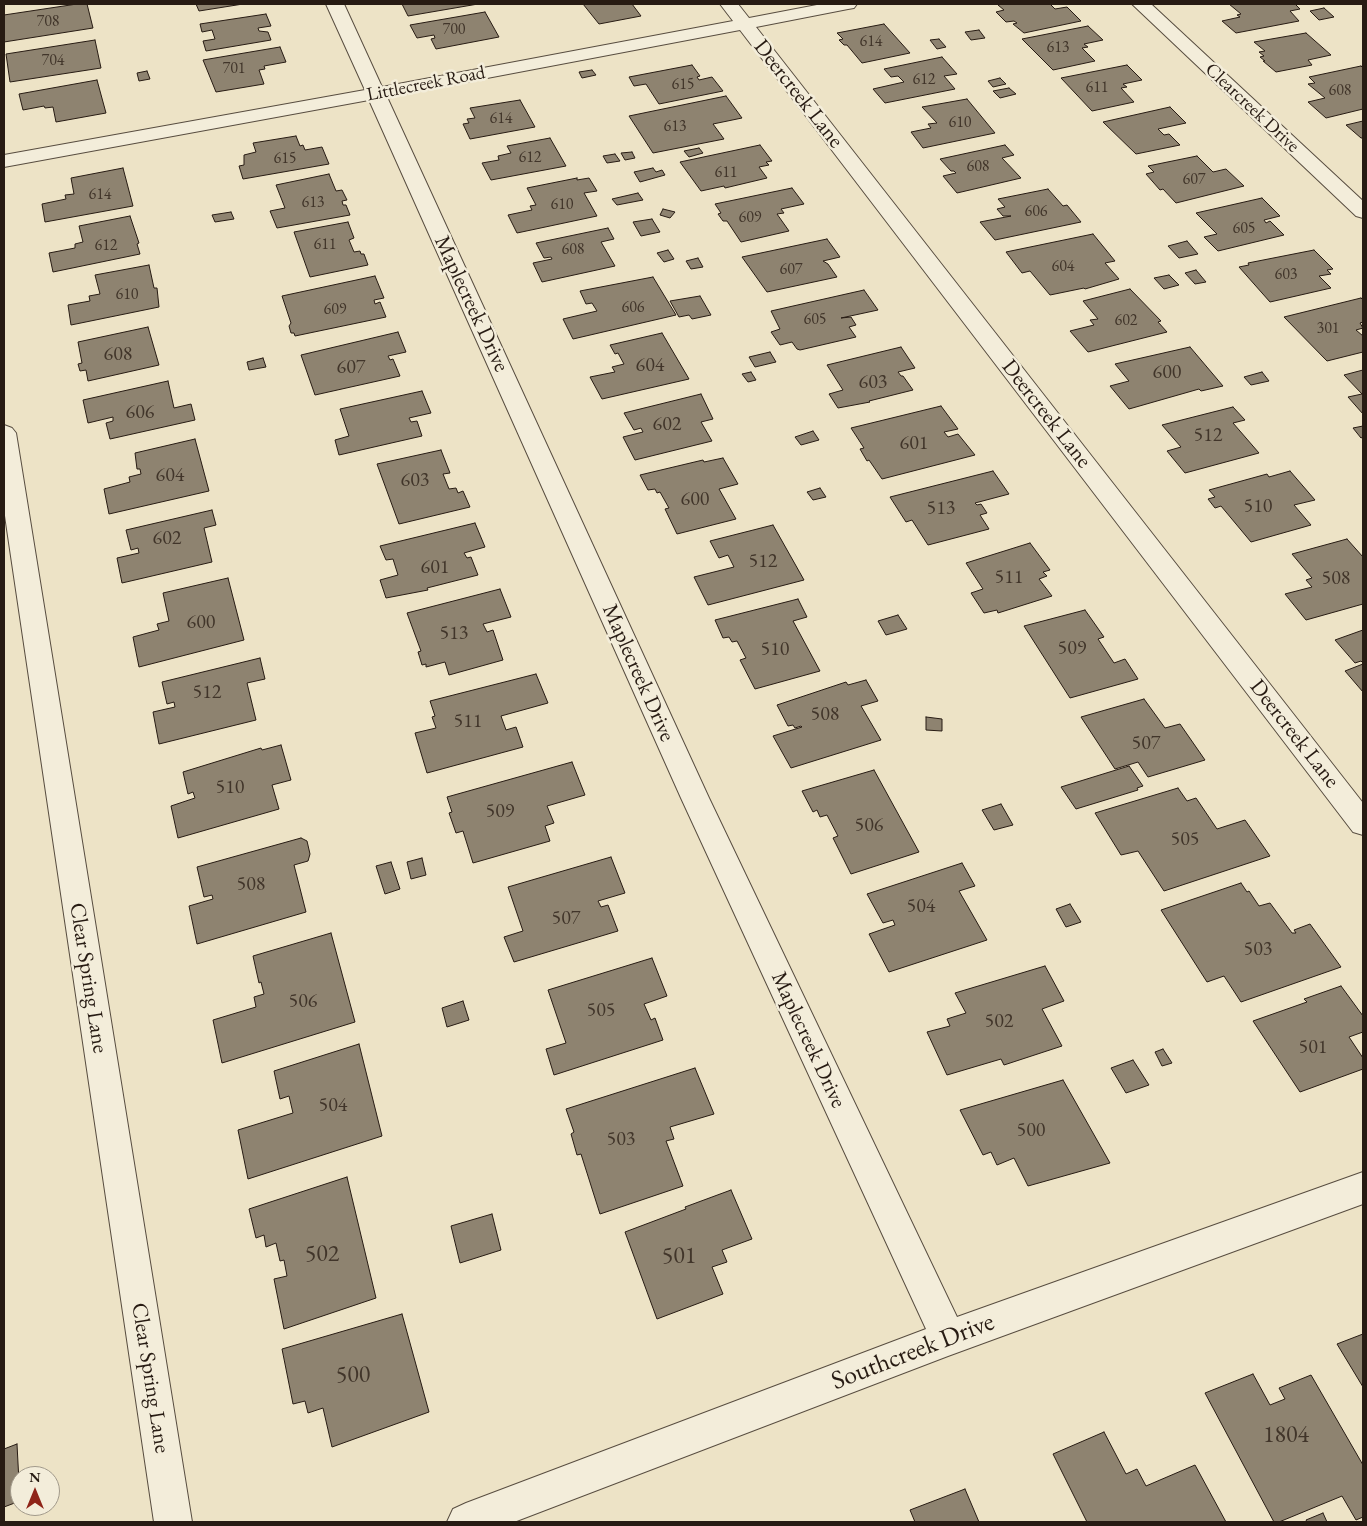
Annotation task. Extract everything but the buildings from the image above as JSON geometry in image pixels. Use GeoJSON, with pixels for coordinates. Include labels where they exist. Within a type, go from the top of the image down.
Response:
{"type":"FeatureCollection","features":[{"type":"Feature","properties":{"kind":"street","name":"Maplecreek Drive"},"geometry":{"type":"LineString","coordinates":[[335,4],[374,94],[695,798],[948,1338]]}},
{"type":"Feature","properties":{"kind":"street","name":"Deercreek Lane"},"geometry":{"type":"LineString","coordinates":[[729,4],[1363,824]]}},
{"type":"Feature","properties":{"kind":"street","name":"Littlecreek Road"},"geometry":{"type":"LineString","coordinates":[[4,161],[374,94],[848,4]]}},
{"type":"Feature","properties":{"kind":"street","name":"Clearcreek Drive"},"geometry":{"type":"LineString","coordinates":[[1141,4],[1363,212]]}},
{"type":"Feature","properties":{"kind":"street","name":"Clear Spring Lane"},"geometry":{"type":"LineString","coordinates":[[4,433],[172,1522]]}},
{"type":"Feature","properties":{"kind":"street","name":"Southcreek Drive"},"geometry":{"type":"LineString","coordinates":[[466,1522],[948,1338],[1363,1188]]}}]}
